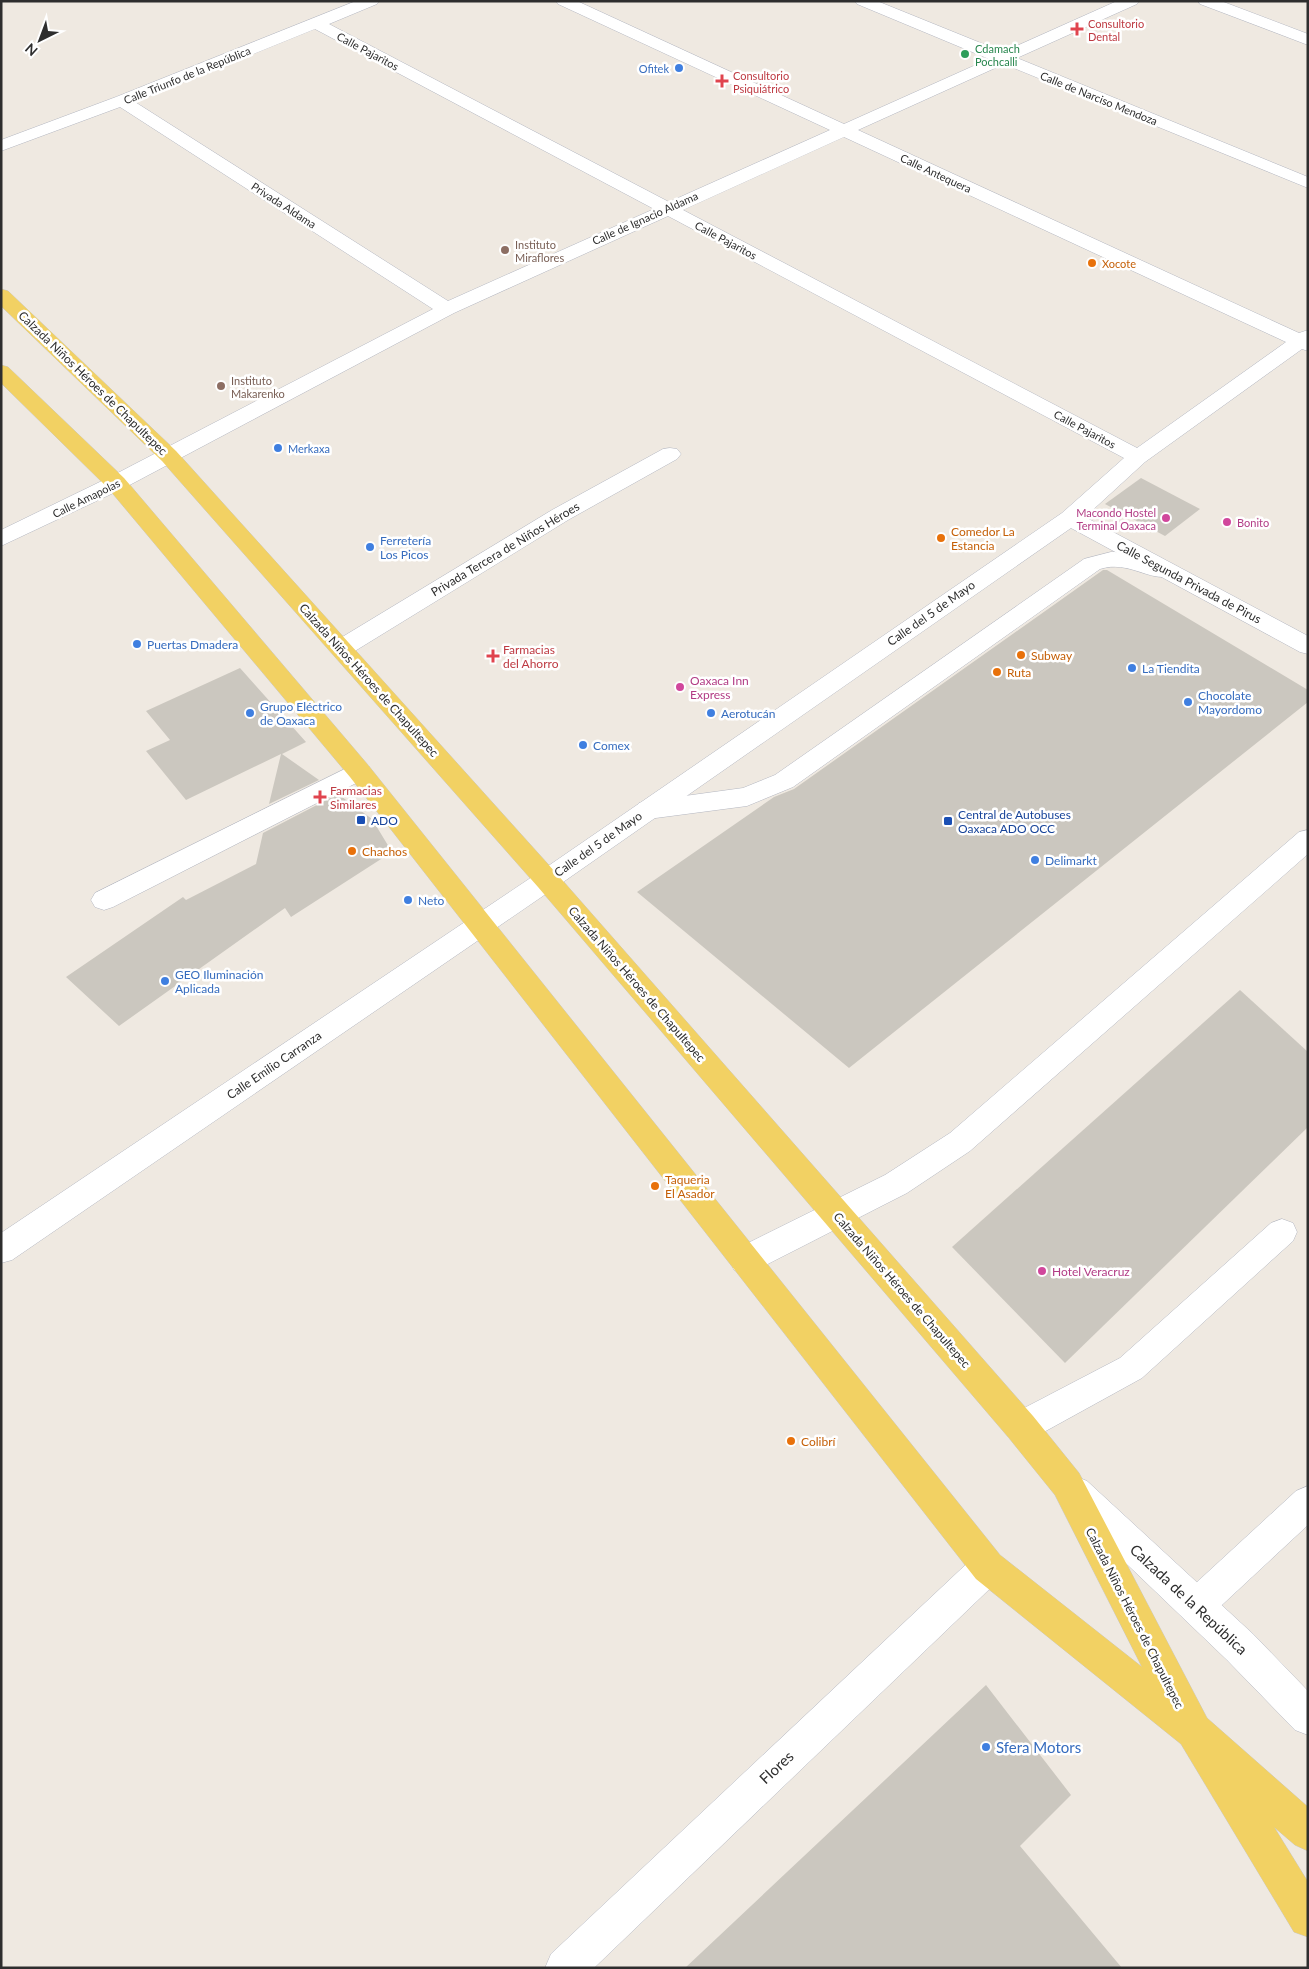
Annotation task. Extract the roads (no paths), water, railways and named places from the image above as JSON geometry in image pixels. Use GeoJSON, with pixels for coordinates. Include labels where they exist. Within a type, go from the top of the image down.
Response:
{"type":"FeatureCollection","features":[{"type":"Feature","properties":{"kind":"main road","name":"Calzada Niños Héroes de Chapultepec"},"geometry":{"type":"LineString","coordinates":[[1,295],[169,456],[547,880],[1021,1427],[1066,1484],[1194,1731],[1308,1918]]}},
{"type":"Feature","properties":{"kind":"main road","name":"Calzada Niños Héroes de Chapultepec"},"geometry":{"type":"LineString","coordinates":[[1,371],[116,483],[359,771],[479,926],[988,1567],[1194,1731],[1308,1832]]}},
{"type":"Feature","properties":{"kind":"street","name":"Calle Triunfo de la República"},"geometry":{"type":"LineString","coordinates":[[1,146],[122,101],[371,1]]}},
{"type":"Feature","properties":{"kind":"street","name":"Calle Antequera"},"geometry":{"type":"LineString","coordinates":[[564,1],[1305,341]]}},
{"type":"Feature","properties":{"kind":"street","name":"Calle de Narciso Mendoza"},"geometry":{"type":"LineString","coordinates":[[863,1],[1308,183]]}},
{"type":"Feature","properties":{"kind":"street","name":"Calle de Ignacio Aldama"},"geometry":{"type":"LineString","coordinates":[[169,456],[447,309],[1131,1]]}},
{"type":"Feature","properties":{"kind":"street"},"geometry":{"type":"LineString","coordinates":[[1206,1],[1308,40]]}},
{"type":"Feature","properties":{"kind":"street","name":"Calle Pajaritos"},"geometry":{"type":"LineString","coordinates":[[315,23],[1138,457]]}},
{"type":"Feature","properties":{"kind":"street","name":"Privada Aldama"},"geometry":{"type":"LineString","coordinates":[[122,101],[447,309]]}},
{"type":"Feature","properties":{"kind":"street","name":"Calle del 5 de Mayo"},"geometry":{"type":"LineString","coordinates":[[547,880],[1070,518],[1138,457],[1305,341]]}},
{"type":"Feature","properties":{"kind":"street","name":"Privada Tercera de Niños Héroes"},"geometry":{"type":"LineString","coordinates":[[342,648],[552,520],[670,454]]}},
{"type":"Feature","properties":{"kind":"street","name":"Calle Amapolas"},"geometry":{"type":"LineString","coordinates":[[1,538],[169,456]]}},
{"type":"Feature","properties":{"kind":"street","name":"Calle Segunda Privada de Pirus"},"geometry":{"type":"LineString","coordinates":[[1070,518],[1308,646]]}},
{"type":"Feature","properties":{"kind":"street"},"geometry":{"type":"LineString","coordinates":[[648,810],[747,797],[784,781],[1092,564],[1106,558],[1122,558],[1140,562],[1182,578]]}},
{"type":"Feature","properties":{"kind":"street"},"geometry":{"type":"LineString","coordinates":[[104,900],[359,771]]}},
{"type":"Feature","properties":{"kind":"street"},"geometry":{"type":"LineString","coordinates":[[745,1260],[838,1215],[896,1184],[960,1142],[1308,840]]}},
{"type":"Feature","properties":{"kind":"street","name":"Calle Emilio Carranza"},"geometry":{"type":"LineString","coordinates":[[1,1250],[547,880]]}},
{"type":"Feature","properties":{"kind":"street"},"geometry":{"type":"LineString","coordinates":[[1021,1427],[1132,1368],[1282,1232]]}},
{"type":"Feature","properties":{"kind":"street","name":"Calzada de la República"},"geometry":{"type":"LineString","coordinates":[[1066,1484],[1240,1646],[1308,1717]]}},
{"type":"Feature","properties":{"kind":"street"},"geometry":{"type":"LineString","coordinates":[[1196,1606],[1308,1502]]}},
{"type":"Feature","properties":{"kind":"street","name":"Flores"},"geometry":{"type":"LineString","coordinates":[[564,1968],[988,1567]]}},
{"type":"Feature","properties":{"kind":"place","name":"Consultorio Dental"},"geometry":{"type":"Point","coordinates":[1077,29]}},
{"type":"Feature","properties":{"kind":"place","name":"Cdamach Pochcalli"},"geometry":{"type":"Point","coordinates":[965,54]}},
{"type":"Feature","properties":{"kind":"place","name":"Ofitek"},"geometry":{"type":"Point","coordinates":[679,68]}},
{"type":"Feature","properties":{"kind":"place","name":"Consultorio Psiquiátrico"},"geometry":{"type":"Point","coordinates":[722,81]}},
{"type":"Feature","properties":{"kind":"place","name":"Instituto Miraflores"},"geometry":{"type":"Point","coordinates":[505,250]}},
{"type":"Feature","properties":{"kind":"place","name":"Xocote"},"geometry":{"type":"Point","coordinates":[1092,263]}},
{"type":"Feature","properties":{"kind":"place","name":"Instituto Makarenko"},"geometry":{"type":"Point","coordinates":[221,386]}},
{"type":"Feature","properties":{"kind":"place","name":"Merkaxa"},"geometry":{"type":"Point","coordinates":[278,448]}},
{"type":"Feature","properties":{"kind":"place","name":"Macondo Hostel Terminal Oaxaca"},"geometry":{"type":"Point","coordinates":[1166,518]}},
{"type":"Feature","properties":{"kind":"place","name":"Bonito"},"geometry":{"type":"Point","coordinates":[1227,522]}},
{"type":"Feature","properties":{"kind":"place","name":"Comedor La Estancia"},"geometry":{"type":"Point","coordinates":[941,538]}},
{"type":"Feature","properties":{"kind":"place","name":"Ferretería Los Picos"},"geometry":{"type":"Point","coordinates":[370,547]}},
{"type":"Feature","properties":{"kind":"place","name":"Puertas Dmadera"},"geometry":{"type":"Point","coordinates":[137,644]}},
{"type":"Feature","properties":{"kind":"place","name":"Subway"},"geometry":{"type":"Point","coordinates":[1021,655]}},
{"type":"Feature","properties":{"kind":"place","name":"Farmacias del Ahorro"},"geometry":{"type":"Point","coordinates":[493,656]}},
{"type":"Feature","properties":{"kind":"place","name":"La Tiendita"},"geometry":{"type":"Point","coordinates":[1132,668]}},
{"type":"Feature","properties":{"kind":"place","name":"Ruta"},"geometry":{"type":"Point","coordinates":[997,672]}},
{"type":"Feature","properties":{"kind":"place","name":"Oaxaca Inn Express"},"geometry":{"type":"Point","coordinates":[680,687]}},
{"type":"Feature","properties":{"kind":"place","name":"Chocolate Mayordomo"},"geometry":{"type":"Point","coordinates":[1188,702]}},
{"type":"Feature","properties":{"kind":"place","name":"Grupo Eléctrico de Oaxaca"},"geometry":{"type":"Point","coordinates":[250,713]}},
{"type":"Feature","properties":{"kind":"place","name":"Aerotucán"},"geometry":{"type":"Point","coordinates":[711,713]}},
{"type":"Feature","properties":{"kind":"place","name":"Comex"},"geometry":{"type":"Point","coordinates":[583,745]}},
{"type":"Feature","properties":{"kind":"place","name":"Farmacias Similares"},"geometry":{"type":"Point","coordinates":[320,797]}},
{"type":"Feature","properties":{"kind":"place","name":"ADO"},"geometry":{"type":"Point","coordinates":[361,820]}},
{"type":"Feature","properties":{"kind":"place","name":"Central de Autobuses Oaxaca ADO OCC"},"geometry":{"type":"Point","coordinates":[948,821]}},
{"type":"Feature","properties":{"kind":"place","name":"Chachos"},"geometry":{"type":"Point","coordinates":[352,851]}},
{"type":"Feature","properties":{"kind":"place","name":"Delimarkt"},"geometry":{"type":"Point","coordinates":[1035,860]}},
{"type":"Feature","properties":{"kind":"place","name":"Neto"},"geometry":{"type":"Point","coordinates":[408,900]}},
{"type":"Feature","properties":{"kind":"place","name":"GEO Iluminación Aplicada"},"geometry":{"type":"Point","coordinates":[165,981]}},
{"type":"Feature","properties":{"kind":"place","name":"Taqueria El Asador"},"geometry":{"type":"Point","coordinates":[655,1186]}},
{"type":"Feature","properties":{"kind":"place","name":"Hotel Veracruz"},"geometry":{"type":"Point","coordinates":[1042,1271]}},
{"type":"Feature","properties":{"kind":"place","name":"Colibrí"},"geometry":{"type":"Point","coordinates":[791,1441]}},
{"type":"Feature","properties":{"kind":"place","name":"Sfera Motors"},"geometry":{"type":"Point","coordinates":[986,1747]}}]}
